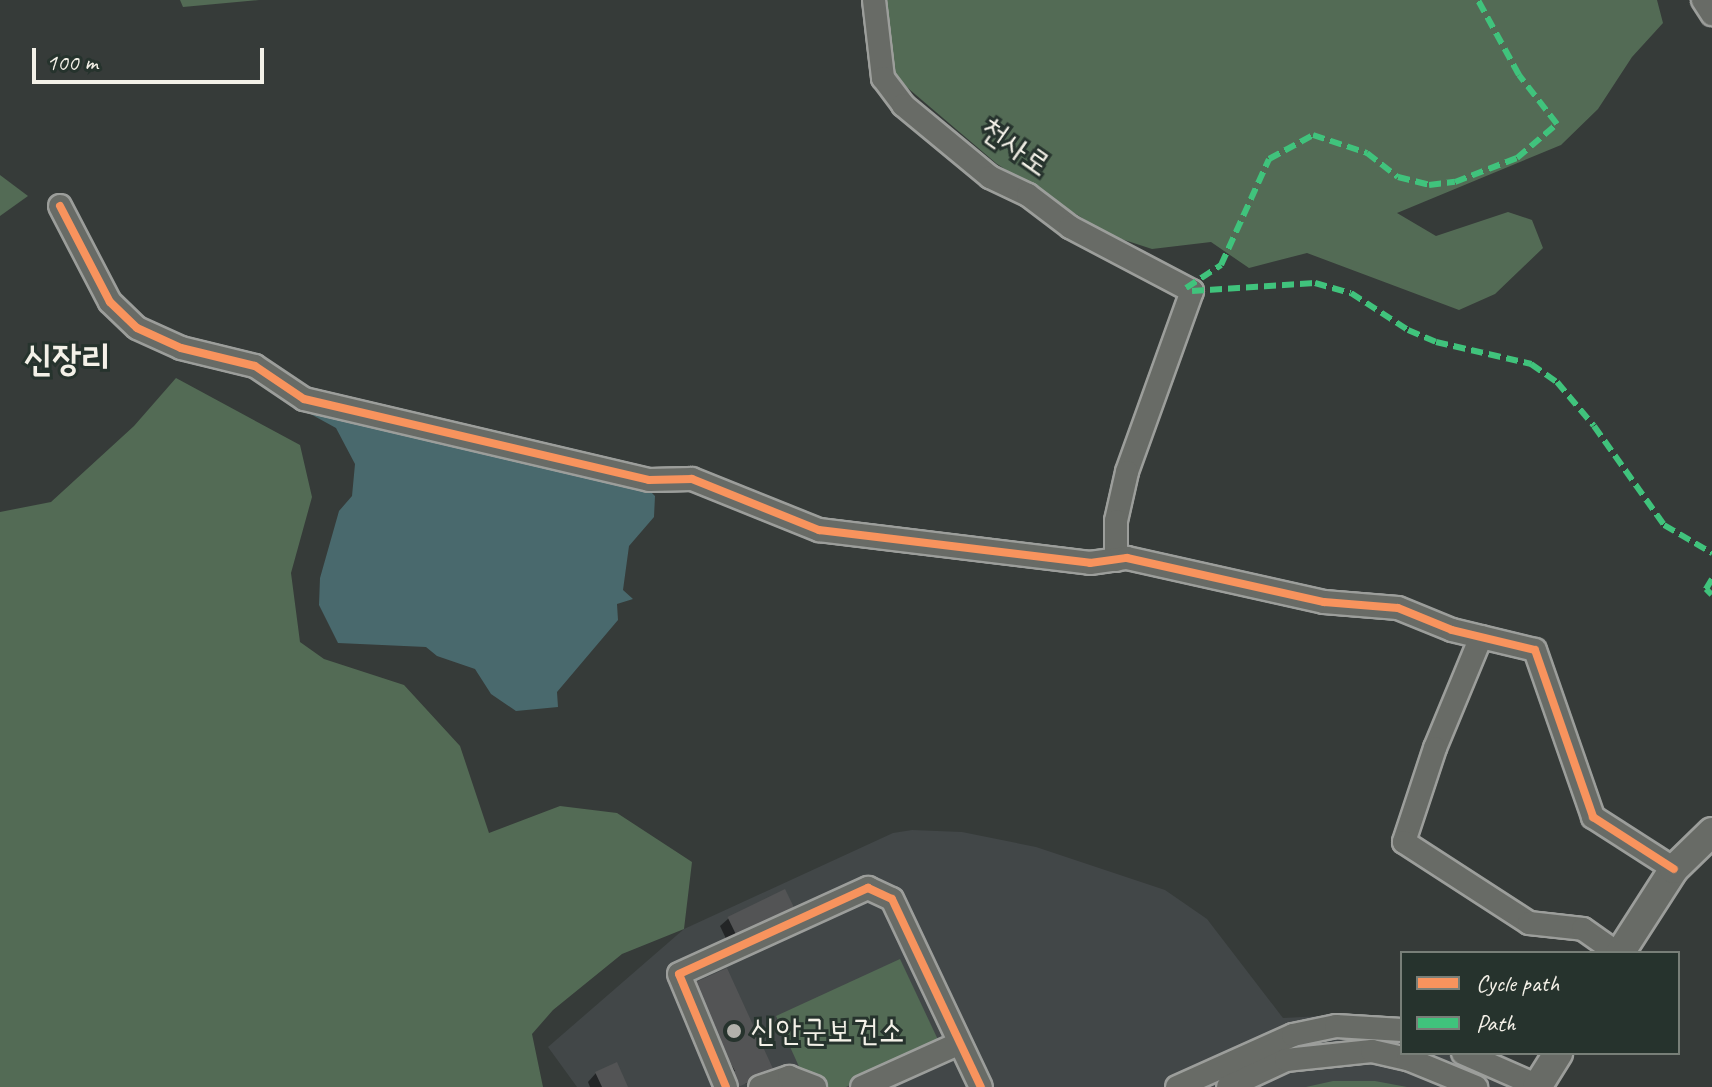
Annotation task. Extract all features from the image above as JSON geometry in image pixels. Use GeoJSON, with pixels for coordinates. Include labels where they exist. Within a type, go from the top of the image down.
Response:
{"type":"FeatureCollection","features":[{"type":"Feature","properties":{"kind":"main road"},"geometry":{"type":"LineString","coordinates":[[1620,951],[1674,869],[1712,832]]}},
{"type":"Feature","properties":{"kind":"main road"},"geometry":{"type":"LineString","coordinates":[[1538,1087],[1557,1055]]}},
{"type":"Feature","properties":{"kind":"street","name":"천사로"},"geometry":{"type":"LineString","coordinates":[[874,0],[883,78],[903,105],[990,177],[1028,195],[1070,227],[1192,291],[1191,305],[1172,337],[1127,472],[1116,521],[1116,560]]}},
{"type":"Feature","properties":{"kind":"street"},"geometry":{"type":"LineString","coordinates":[[1703,0],[1712,14]]}},
{"type":"Feature","properties":{"kind":"street"},"geometry":{"type":"LineString","coordinates":[[60,206],[110,302],[137,328],[181,348],[255,366],[304,399],[618,474],[649,480],[692,479],[819,530],[957,550],[1090,563],[1116,560],[1324,602],[1398,608],[1481,637],[1535,650],[1593,817],[1674,869]]}},
{"type":"Feature","properties":{"kind":"street"},"geometry":{"type":"LineString","coordinates":[[1481,637],[1435,748],[1404,842],[1529,923],[1583,929],[1616,951]]}},
{"type":"Feature","properties":{"kind":"street"},"geometry":{"type":"LineString","coordinates":[[726,1087],[679,974],[868,888],[892,899],[981,1087]]}},
{"type":"Feature","properties":{"kind":"street"},"geometry":{"type":"LineString","coordinates":[[1177,1087],[1293,1035],[1336,1026],[1400,1030]]}},
{"type":"Feature","properties":{"kind":"street"},"geometry":{"type":"LineString","coordinates":[[862,1087],[960,1043]]}},
{"type":"Feature","properties":{"kind":"street"},"geometry":{"type":"LineString","coordinates":[[1228,1087],[1286,1060],[1372,1051],[1408,1059],[1476,1087]]}},
{"type":"Feature","properties":{"kind":"street"},"geometry":{"type":"LineString","coordinates":[[1467,1055],[1538,1087]]}},
{"type":"Feature","properties":{"kind":"street"},"geometry":{"type":"LineString","coordinates":[[760,1087],[789,1077],[815,1087]]}},
{"type":"Feature","properties":{"kind":"shaded area"},"geometry":{"type":"Polygon","coordinates":[[[912,830],[962,832],[1036,847],[1165,890],[1207,919],[1283,1018],[1362,1014],[1400,1019],[1400,1055],[1503,1055],[1538,1072],[1528,1087],[577,1087],[548,1047],[684,929],[893,833],[912,830]]]}},
{"type":"Feature","properties":{"kind":"green space"},"geometry":{"type":"Polygon","coordinates":[[[180,0],[259,0],[183,7],[180,0]]]}},
{"type":"Feature","properties":{"kind":"green space"},"geometry":{"type":"Polygon","coordinates":[[[882,0],[1657,0],[1663,23],[1632,57],[1598,109],[1561,145],[1397,213],[1436,236],[1508,212],[1532,220],[1543,248],[1495,294],[1459,310],[1307,253],[1249,268],[1211,242],[1152,249],[1109,235],[997,164],[896,78],[882,0]]]}},
{"type":"Feature","properties":{"kind":"green space"},"geometry":{"type":"Polygon","coordinates":[[[0,175],[28,196],[0,216],[0,175]]]}},
{"type":"Feature","properties":{"kind":"green space"},"geometry":{"type":"Polygon","coordinates":[[[176,378],[300,445],[312,497],[291,573],[300,642],[324,659],[404,685],[460,746],[489,833],[560,806],[617,813],[692,862],[684,929],[622,954],[553,1010],[532,1034],[543,1087],[0,1087],[0,512],[51,502],[134,426],[176,378]]]}},
{"type":"Feature","properties":{"kind":"green space"},"geometry":{"type":"Polygon","coordinates":[[[900,959],[940,1044],[846,1087],[823,1087],[801,1071],[776,1016],[900,959]]]}},
{"type":"Feature","properties":{"kind":"green space"},"geometry":{"type":"Polygon","coordinates":[[[1333,1081],[1375,1081],[1407,1087],[1306,1087],[1333,1081]]]}},
{"type":"Feature","properties":{"kind":"water"},"geometry":{"type":"Polygon","coordinates":[[[305,411],[645,486],[655,496],[654,517],[629,546],[623,590],[633,599],[617,604],[618,620],[557,692],[558,707],[516,711],[491,694],[475,669],[437,656],[426,647],[338,643],[319,605],[320,578],[339,511],[352,496],[355,464],[336,428],[305,411]]]}},
{"type":"Feature","properties":{"kind":"building"},"geometry":{"type":"Polygon","coordinates":[[[785,889],[796,911],[738,940],[727,917],[785,889]]]}},
{"type":"Feature","properties":{"kind":"building","name":"신안군보건소"},"geometry":{"type":"Polygon","coordinates":[[[727,968],[774,1071],[738,1087],[728,1087],[723,1076],[735,1071],[687,986],[727,968]]]}},
{"type":"Feature","properties":{"kind":"building"},"geometry":{"type":"Polygon","coordinates":[[[617,1062],[628,1087],[602,1087],[595,1072],[617,1062]]]}},
{"type":"Feature","properties":{"kind":"marked path"},"geometry":{"type":"LineString","coordinates":[[1186,288],[1221,265],[1269,159],[1313,135],[1367,153],[1398,177],[1429,185],[1455,182],[1517,158],[1557,124],[1519,75],[1478,0]]}},
{"type":"Feature","properties":{"kind":"marked path"},"geometry":{"type":"LineString","coordinates":[[1192,291],[1315,283],[1351,293],[1408,330],[1436,342],[1531,364],[1557,382],[1594,426],[1664,525],[1712,553]]}},
{"type":"Feature","properties":{"kind":"marked path"},"geometry":{"type":"LineString","coordinates":[[1712,579],[1706,589],[1712,595]]}},
{"type":"Feature","properties":{"kind":"cycle path"},"geometry":{"type":"LineString","coordinates":[[60,206],[110,302],[137,328],[181,348],[255,366],[304,399],[649,480],[692,479],[819,530],[1090,563],[1127,558],[1324,602],[1398,608],[1452,630],[1535,650],[1593,817],[1674,869]]}},
{"type":"Feature","properties":{"kind":"cycle path"},"geometry":{"type":"LineString","coordinates":[[726,1087],[679,974],[868,888],[892,899],[981,1087]]}},
{"type":"Feature","properties":{"kind":"place","name":"신안군보건소"},"geometry":{"type":"Point","coordinates":[734,1031]}},
{"type":"Feature","properties":{"kind":"district","name":"신장리"},"geometry":{"type":"Point","coordinates":[67,359]}}]}
